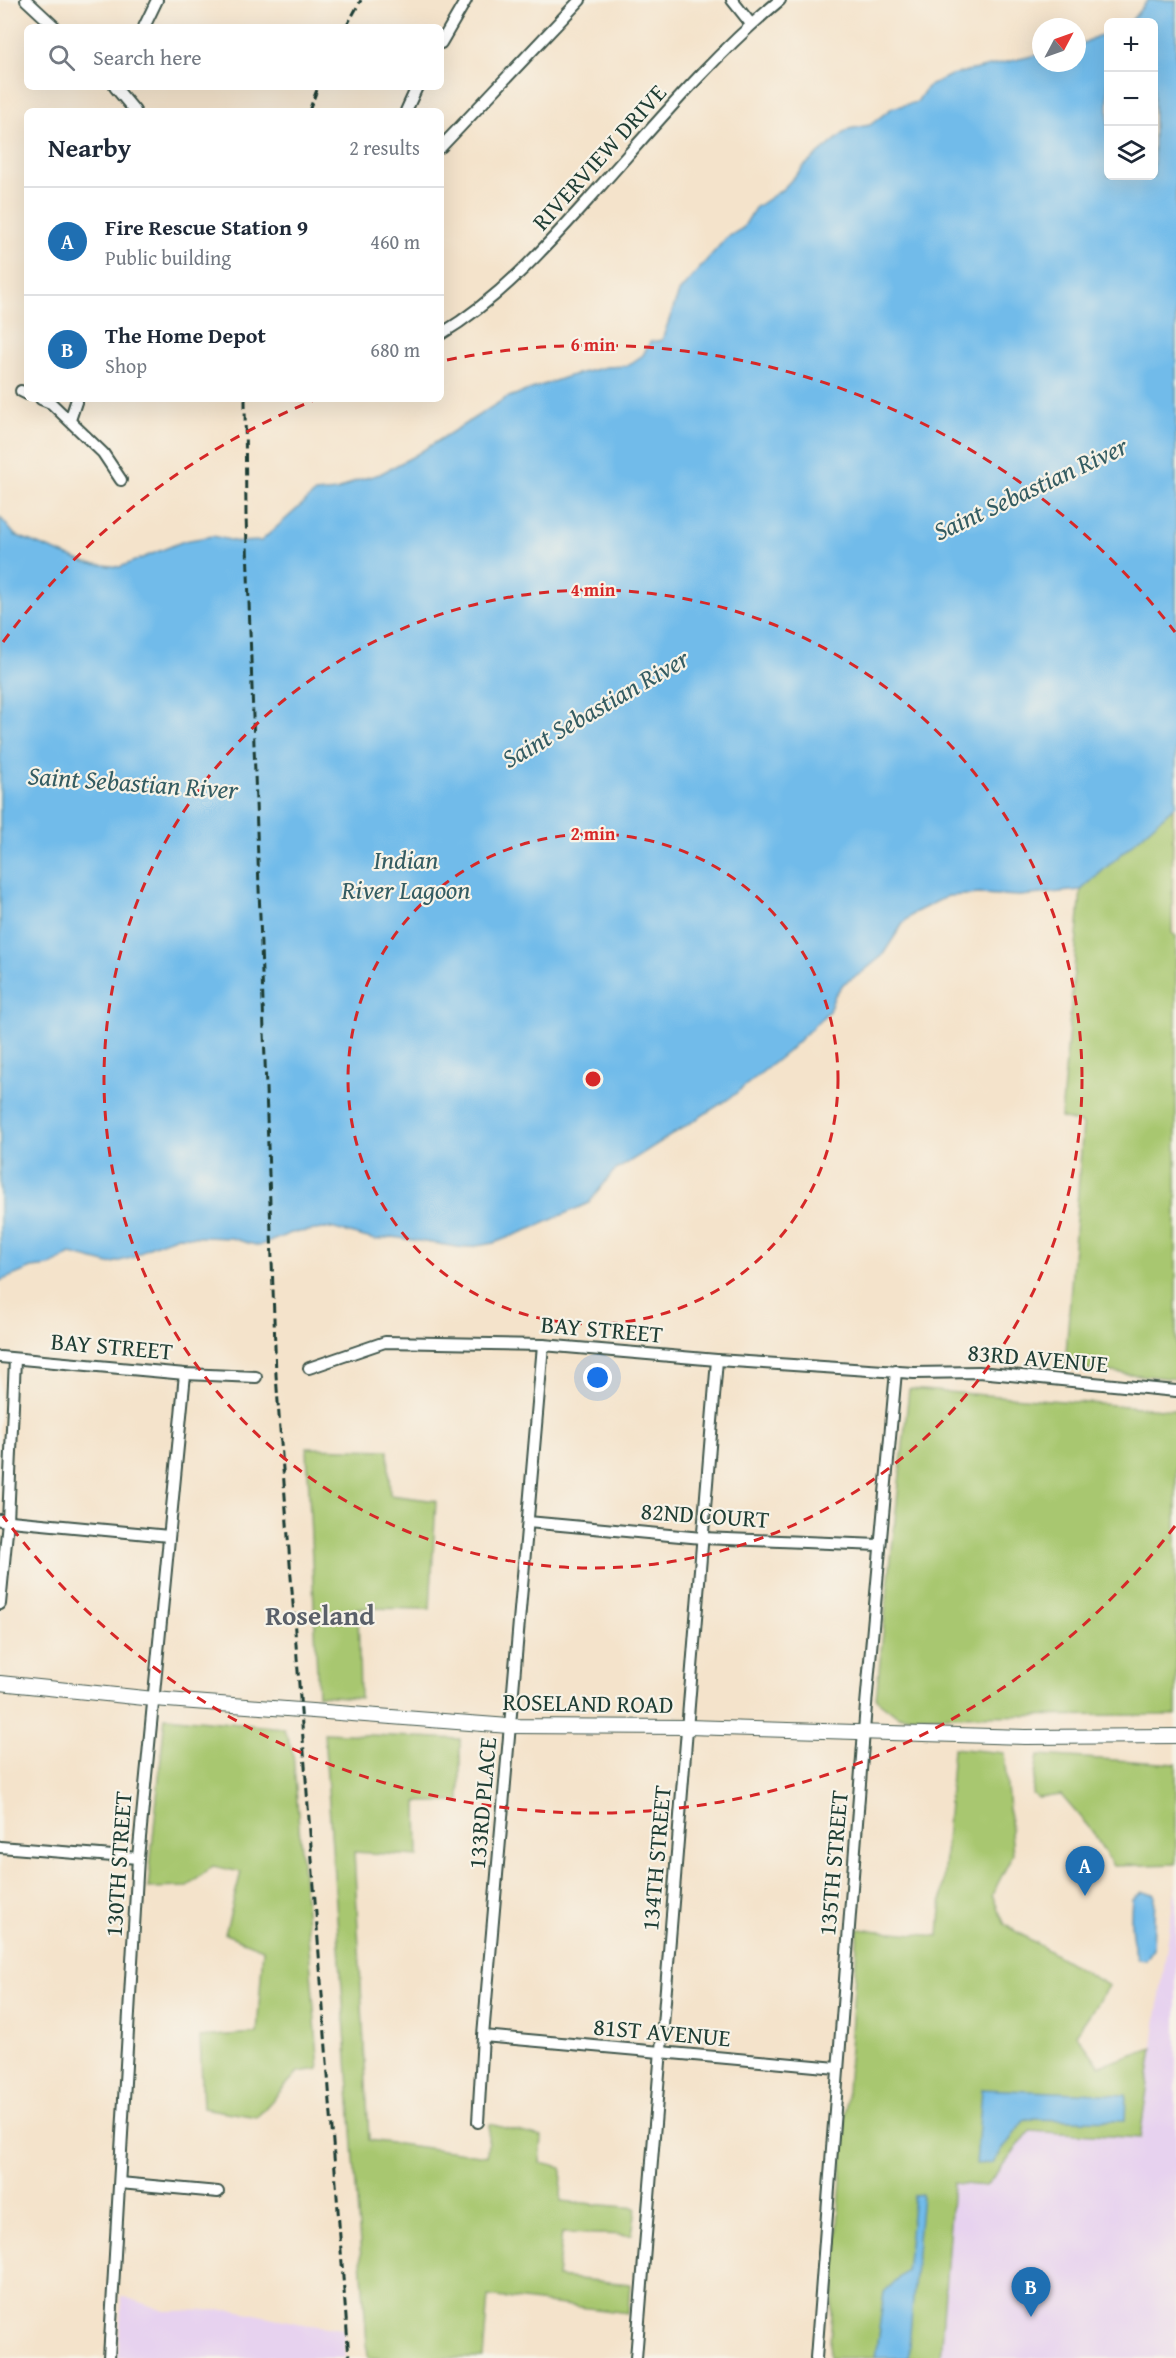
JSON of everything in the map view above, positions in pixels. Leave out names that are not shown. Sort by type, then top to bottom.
[{"type":"main road","name":"ROSELAND ROAD","points":[[0,1683],[154,1699],[509,1726],[688,1727],[1025,1737],[1176,1736]]},
{"type":"street","points":[[27,0],[52,24]]},
{"type":"street","points":[[145,24],[157,0]]},
{"type":"street","points":[[444,38],[466,0]]},
{"type":"street","points":[[444,144],[579,0]]},
{"type":"street","points":[[732,0],[751,24]]},
{"type":"street","name":"RIVERVIEW DRIVE","points":[[444,332],[468,316],[536,259],[695,81],[751,24],[780,0]]},
{"type":"street","points":[[118,90],[132,108]]},
{"type":"street","points":[[407,108],[416,90]]},
{"type":"street","points":[[48,402],[104,453],[121,480]]},
{"type":"street","points":[[70,420],[76,402]]},
{"type":"street","name":"BAY STREET","points":[[309,1368],[385,1342],[543,1345],[717,1360],[896,1371]]},
{"type":"street","name":"133RD PLACE","points":[[478,2122],[483,2036],[543,1345]]},
{"type":"street","name":"BAY STREET","points":[[0,1357],[185,1374],[256,1377]]},
{"type":"street","points":[[0,1604],[15,1359]]},
{"type":"street","name":"134TH STREET","points":[[636,2358],[717,1360]]},
{"type":"street","name":"83RD AVENUE","points":[[896,1371],[979,1372],[1176,1391]]},
{"type":"street","name":"135TH STREET","points":[[816,2358],[879,1545],[896,1371]]},
{"type":"street","name":"130TH STREET","points":[[109,2358],[138,1858],[185,1374]]},
{"type":"street","points":[[4,1521],[169,1536]]},
{"type":"street","name":"82ND COURT","points":[[528,1522],[702,1538],[879,1545]]},
{"type":"street","points":[[0,1848],[138,1858]]},
{"type":"street","name":"81ST AVENUE","points":[[483,2036],[837,2068]]},
{"type":"street","points":[[120,2183],[218,2192]]},
{"type":"shaded area","points":[[1176,1882],[1176,2358],[940,2358],[953,2183],[986,2186],[1030,2131],[1140,2138]]},
{"type":"shaded area","points":[[122,2296],[165,2311],[235,2310],[303,2324],[343,2329],[345,2358],[118,2358]]},
{"type":"green space","points":[[1173,807],[1172,933],[1176,936],[1176,1379],[1065,1367],[1083,1124],[1061,1118],[1081,890]]},
{"type":"green space","points":[[909,1389],[1176,1410],[1176,1715],[898,1716],[876,1699]]},
{"type":"green space","points":[[307,1448],[388,1450],[390,1495],[436,1501],[430,1609],[358,1608],[360,1698],[318,1695]]},
{"type":"green space","points":[[165,1717],[283,1728],[293,1753],[319,2069],[298,2072],[257,2117],[203,2108],[200,2037],[257,2033],[263,1949],[225,1934],[241,1872],[213,1866],[187,1887],[148,1888]]},
{"type":"green space","points":[[324,1733],[460,1739],[460,1802],[417,1802],[418,1856],[354,1852],[369,2140],[487,2156],[489,2124],[542,2137],[540,2163],[562,2168],[561,2201],[636,2208],[632,2235],[562,2233],[557,2277],[630,2284],[628,2313],[488,2296],[483,2358],[368,2358]]},
{"type":"green space","points":[[953,1748],[1004,1753],[1013,1854],[992,1895],[1005,1925],[1109,1986],[1076,2034],[1100,2066],[1153,2048],[1140,2138],[1030,2131],[986,2186],[953,2183],[940,2358],[829,2358],[858,1929],[939,1936]]},
{"type":"green space","points":[[1038,1755],[1176,1764],[1176,1864],[1113,1866],[1092,1831],[1061,1795],[1038,1798],[1032,1794]]},
{"type":"water","name":"Indian River Lagoon","points":[[1148,0],[1176,0],[1176,805],[1081,890],[1020,896],[980,894],[948,896],[914,913],[904,922],[882,956],[860,974],[844,983],[835,995],[829,1011],[787,1052],[730,1098],[613,1172],[589,1203],[533,1228],[494,1243],[464,1248],[393,1237],[375,1240],[331,1228],[291,1233],[259,1246],[231,1238],[178,1236],[151,1246],[134,1257],[109,1264],[71,1254],[49,1266],[32,1268],[0,1281],[0,517],[15,535],[86,563],[120,567],[184,541],[213,536],[238,542],[261,541],[315,493],[337,491],[355,481],[380,474],[414,456],[506,398],[569,376],[606,367],[627,366],[643,355],[650,342],[662,340],[679,292],[726,238],[743,228],[755,208],[783,189],[804,166],[849,129],[870,125],[892,108],[917,102],[927,87],[951,75],[1032,56],[1032,72],[1086,72],[1086,42],[1104,35],[1104,180],[1158,180],[1158,18],[1133,18]]},
{"type":"water","points":[[1142,1892],[1155,1894],[1153,1949],[1146,1960],[1138,1959],[1131,1930],[1132,1899]]},
{"type":"water","points":[[982,2089],[1126,2095],[1125,2121],[1025,2119],[993,2163],[976,2164]]},
{"type":"water","points":[[922,2194],[908,2358],[875,2358],[884,2292],[906,2271],[914,2195]]},
{"type":"railway","points":[[348,24],[361,0]]},
{"type":"railway","points":[[310,108],[317,90]]},
{"type":"railway","points":[[245,402],[246,516],[276,1375],[349,2358]]},
{"type":"place","name":"Fire Rescue Station 9","points":[[1085,1896]]},
{"type":"place","name":"The Home Depot","points":[[1031,2317]]},
{"type":"district","name":"Roseland","points":[[320,1615]]},
{"type":"water label","name":"Saint Sebastian River","points":[[1030,488]]},
{"type":"water label","name":"Saint Sebastian River","points":[[595,708]]},
{"type":"water label","name":"Saint Sebastian River","points":[[133,782]]}]
